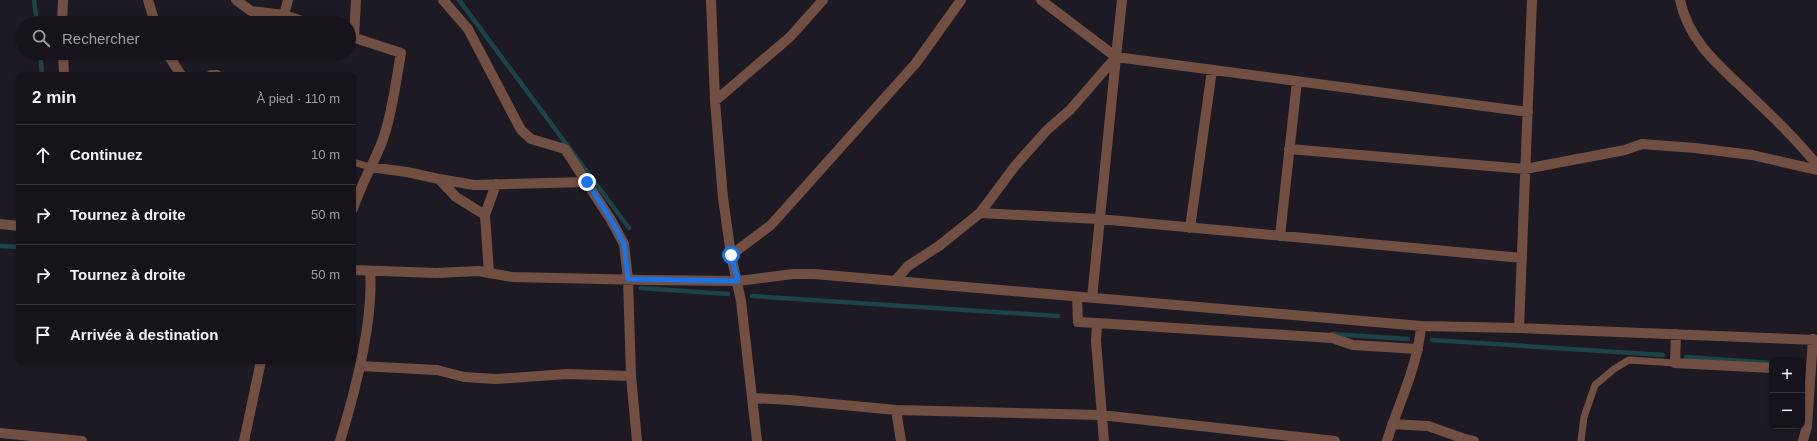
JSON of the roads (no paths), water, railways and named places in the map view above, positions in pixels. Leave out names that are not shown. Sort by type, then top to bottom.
[{"type":"street","points":[[62,16],[63,0]]},
{"type":"street","points":[[148,0],[154,16]]},
{"type":"street","points":[[236,0],[251,11],[287,16]]},
{"type":"street","points":[[284,15],[288,0]]},
{"type":"street","points":[[354,16],[356,0]]},
{"type":"street","points":[[443,0],[468,29],[521,130],[531,139],[565,149],[611,220],[624,244],[628,279],[631,376],[637,441]]},
{"type":"street","points":[[711,0],[715,101],[723,198],[731,255],[738,281],[757,441]]},
{"type":"street","points":[[715,101],[790,37],[823,0]]},
{"type":"street","points":[[731,255],[771,225],[916,63],[961,0]]},
{"type":"street","points":[[1041,0],[1116,57],[1528,112]]},
{"type":"street","points":[[1092,298],[1122,0]]},
{"type":"street","points":[[1519,328],[1532,0]]},
{"type":"street","points":[[1680,0],[1685,20],[1702,48],[1792,136],[1817,164]]},
{"type":"street","points":[[356,39],[401,53],[392,101],[381,145],[356,198]]},
{"type":"street","points":[[895,281],[908,266],[939,246],[980,213],[1015,166],[1047,130],[1070,110],[1116,57]]},
{"type":"street","points":[[63,60],[64,72]]},
{"type":"street","points":[[171,60],[179,72]]},
{"type":"street","points":[[1190,228],[1212,70]]},
{"type":"street","points":[[1280,236],[1297,81]]},
{"type":"street","points":[[1289,149],[1525,169],[1625,150],[1642,144],[1695,148],[1752,155],[1817,170]]},
{"type":"street","points":[[370,168],[407,172],[474,185],[587,182]]},
{"type":"street","points":[[439,179],[456,197],[485,215]]},
{"type":"street","points":[[489,273],[485,215],[496,184]]},
{"type":"street","points":[[980,213],[1099,219],[1522,258]]},
{"type":"street","points":[[0,224],[16,226]]},
{"type":"street","points":[[356,270],[437,273],[478,271],[512,278],[738,281],[793,274],[895,281],[1421,326],[1519,328],[1815,340],[1806,371],[1807,426],[1803,441]]},
{"type":"street","points":[[340,441],[360,366],[370,301],[370,271]]},
{"type":"street","points":[[1078,297],[1078,322],[1332,338],[1353,345],[1418,349]]},
{"type":"street","points":[[1097,323],[1096,341],[1104,441]]},
{"type":"street","points":[[1387,441],[1392,424],[1407,388],[1418,349],[1421,326]]},
{"type":"street","points":[[1676,334],[1675,363],[1769,368]]},
{"type":"street","points":[[244,441],[259,364]]},
{"type":"street","points":[[360,366],[437,370],[464,378],[496,379],[567,374],[631,376]]},
{"type":"street","points":[[752,398],[896,410],[1101,416],[1335,441]]},
{"type":"street","points":[[896,410],[901,441]]},
{"type":"street","points":[[1392,424],[1428,426],[1474,441]]},
{"type":"street","points":[[0,433],[82,441]]},
{"type":"lane","points":[[356,163],[370,168]]},
{"type":"lane","points":[[1582,441],[1584,417],[1595,385],[1609,373],[1629,360],[1675,363]]},
{"type":"waterway","points":[[34,0],[36,16]]},
{"type":"waterway","points":[[459,0],[629,228]]},
{"type":"waterway","points":[[41,60],[42,72]]},
{"type":"waterway","points":[[0,246],[16,247]]},
{"type":"waterway","points":[[641,288],[728,294]]},
{"type":"waterway","points":[[752,296],[1058,316]]},
{"type":"waterway","points":[[1332,334],[1408,339]]},
{"type":"waterway","points":[[1432,340],[1663,355]]},
{"type":"waterway","points":[[1686,357],[1769,363]]}]
